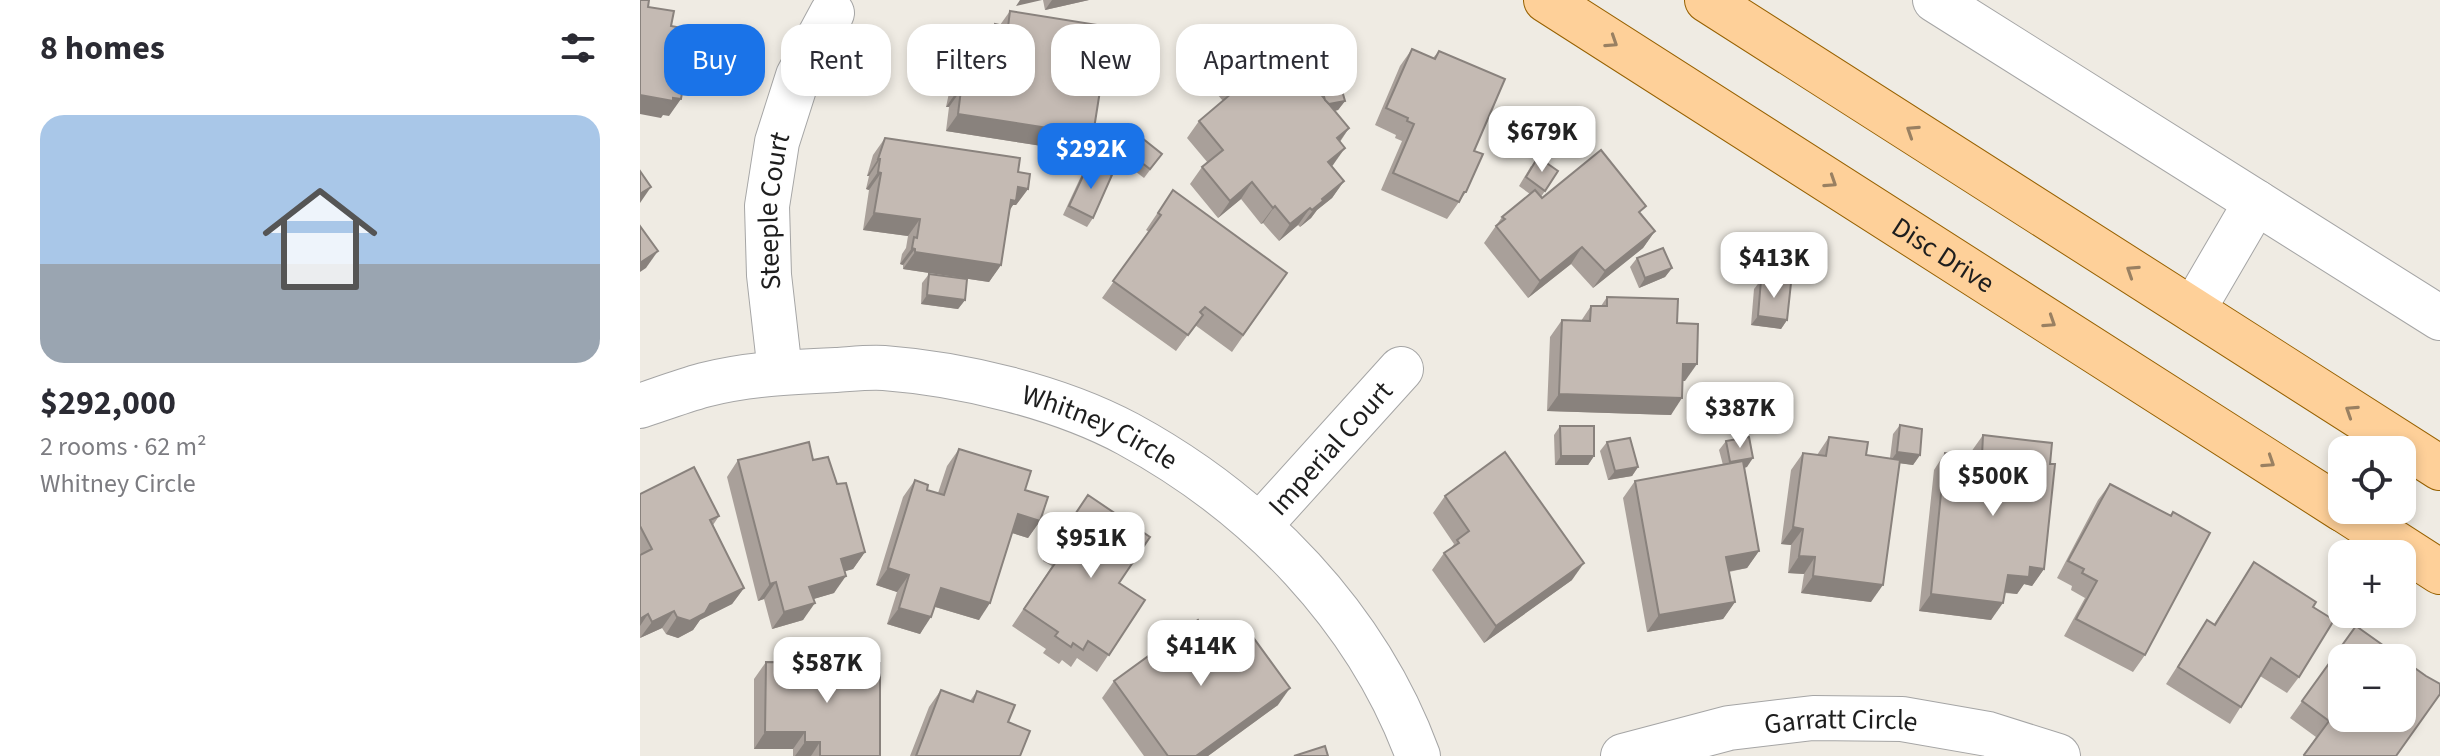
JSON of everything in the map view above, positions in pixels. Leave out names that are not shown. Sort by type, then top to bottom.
[{"type":"main road","name":"Disc Drive","points":[[1546,0],[2328,499]]},
{"type":"main road","points":[[1720,3],[2440,468]]},
{"type":"main road","name":"Disc Drive","points":[[2366,524],[2440,572]]},
{"type":"street","points":[[1935,0],[2440,318]]},
{"type":"street","name":"Steeple Court","points":[[780,372],[769,275],[767,206],[777,142],[798,76],[832,13]]},
{"type":"street","points":[[2193,310],[2256,202]]},
{"type":"street","name":"Whitney Circle","points":[[640,406],[705,385],[780,372],[882,368],[966,379],[1048,400],[1126,433],[1193,473],[1260,525],[1325,593],[1372,662],[1408,729],[1418,756]]},
{"type":"street","name":"Imperial Court","points":[[1260,525],[1401,369]]},
{"type":"street","name":"Garratt Circle","points":[[1623,756],[1729,728],[1813,718],[1902,719],[1988,734],[2058,756]]},
{"type":"building","points":[[640,0],[649,0],[648,7],[674,11],[671,24],[664,24],[664,96],[682,96],[681,99],[673,98],[673,101],[640,95]]},
{"type":"building","points":[[1010,11],[1091,24],[1051,24],[1051,96],[1099,96],[1093,135],[958,114],[960,96],[1035,96],[1035,24],[1008,24]]},
{"type":"building","points":[[1412,49],[1435,59],[1439,51],[1505,79],[1474,151],[1483,154],[1459,202],[1393,173],[1414,124],[1386,108]]},
{"type":"building","points":[[1229,96],[1322,96],[1349,128],[1337,138],[1345,148],[1328,162],[1344,181],[1312,210],[1310,208],[1290,224],[1252,182],[1230,201],[1202,167],[1223,150],[1199,121]]},
{"type":"building","points":[[1324,96],[1344,96],[1345,101],[1329,104]]},
{"type":"building","points":[[885,138],[1020,158],[1018,172],[1030,174],[1028,189],[1018,187],[1016,201],[1011,200],[1001,265],[915,252],[912,248],[920,219],[874,213],[881,173],[878,172],[878,159]]},
{"type":"building","points":[[1142,138],[1162,154],[1150,169],[1129,153]]},
{"type":"building","points":[[1601,150],[1646,206],[1639,212],[1655,231],[1605,271],[1582,247],[1540,281],[1496,226],[1505,219],[1502,217],[1535,190],[1542,198]]},
{"type":"building","points":[[1538,157],[1558,171],[1545,191],[1526,177]]},
{"type":"building","points":[[1089,163],[1112,175],[1093,218],[1069,206]]},
{"type":"building","points":[[640,171],[651,187],[640,194]]},
{"type":"building","points":[[1173,190],[1287,273],[1243,335],[1205,307],[1200,312],[1203,315],[1188,335],[1113,281],[1161,215],[1158,213]]},
{"type":"building","points":[[640,226],[658,251],[640,263]]},
{"type":"building","points":[[1663,248],[1672,268],[1645,278],[1637,258]]},
{"type":"building","points":[[929,274],[967,279],[965,300],[927,295]]},
{"type":"building","points":[[1761,280],[1791,283],[1787,320],[1758,316]]},
{"type":"building","points":[[1607,297],[1678,299],[1677,323],[1698,324],[1697,364],[1683,364],[1682,398],[1559,394],[1562,320],[1590,321],[1591,306],[1607,306]]},
{"type":"building","points":[[1900,425],[1922,429],[1920,455],[1897,452]]},
{"type":"building","points":[[1560,426],[1594,426],[1594,456],[1561,456]]},
{"type":"building","points":[[1983,435],[2052,443],[2050,464],[2055,464],[2044,569],[2030,567],[2029,577],[2008,575],[2003,603],[1931,594],[1945,453],[1982,456]]},
{"type":"building","points":[[1749,437],[1753,458],[1730,462],[1726,441]]},
{"type":"building","points":[[1829,437],[1868,442],[1866,455],[1900,460],[1883,585],[1813,576],[1815,557],[1799,556],[1803,529],[1793,527],[1803,453],[1826,456]]},
{"type":"building","points":[[1630,438],[1638,467],[1615,471],[1607,442]]},
{"type":"building","points":[[809,442],[813,460],[828,457],[837,484],[846,483],[865,552],[841,559],[846,576],[809,587],[815,603],[784,612],[776,582],[770,584],[738,460]]},
{"type":"building","points":[[959,449],[1031,471],[1025,490],[1048,497],[1040,521],[1018,514],[990,603],[941,588],[931,617],[899,608],[909,575],[888,568],[915,480],[928,485],[927,490],[944,495]]},
{"type":"building","points":[[1505,452],[1584,563],[1496,626],[1444,553],[1459,543],[1457,540],[1469,531],[1445,496]]},
{"type":"building","points":[[1743,461],[1759,551],[1726,557],[1735,602],[1659,615],[1635,481]]},
{"type":"building","points":[[694,467],[719,516],[710,520],[744,588],[710,604],[705,613],[690,621],[677,617],[674,611],[652,622],[648,614],[640,619],[640,555],[652,549],[640,526],[640,494]]},
{"type":"building","points":[[2110,484],[2171,516],[2173,512],[2210,533],[2145,655],[2076,619],[2097,581],[2082,573],[2084,569],[2068,561]]},
{"type":"building","points":[[1088,495],[1150,537],[1119,583],[1145,600],[1109,655],[1088,641],[1083,650],[1073,643],[1071,647],[1055,636],[1058,632],[1024,609],[1064,550],[1055,544]]},
{"type":"building","points":[[2254,562],[2316,602],[2313,607],[2328,616],[2329,628],[2299,677],[2271,658],[2241,707],[2178,667],[2207,620],[2215,625]]},
{"type":"building","points":[[1198,620],[1207,634],[1215,628],[1227,644],[1247,629],[1290,688],[1196,756],[1168,756],[1114,681]]},
{"type":"building","points":[[2355,628],[2359,628],[2381,644],[2343,644]]},
{"type":"building","points":[[766,662],[880,663],[880,756],[820,756],[820,742],[805,742],[805,732],[765,732]]},
{"type":"building","points":[[2328,665],[2328,720],[2302,701]]},
{"type":"building","points":[[2416,669],[2440,684],[2440,694],[2416,728]]},
{"type":"building","points":[[941,690],[973,702],[977,691],[1015,705],[1008,722],[1030,731],[1020,756],[916,756]]},
{"type":"building","points":[[2328,722],[2328,732],[2413,732],[2396,756],[2304,755]]},
{"type":"building","points":[[1325,746],[1328,756],[1294,756]]}]
